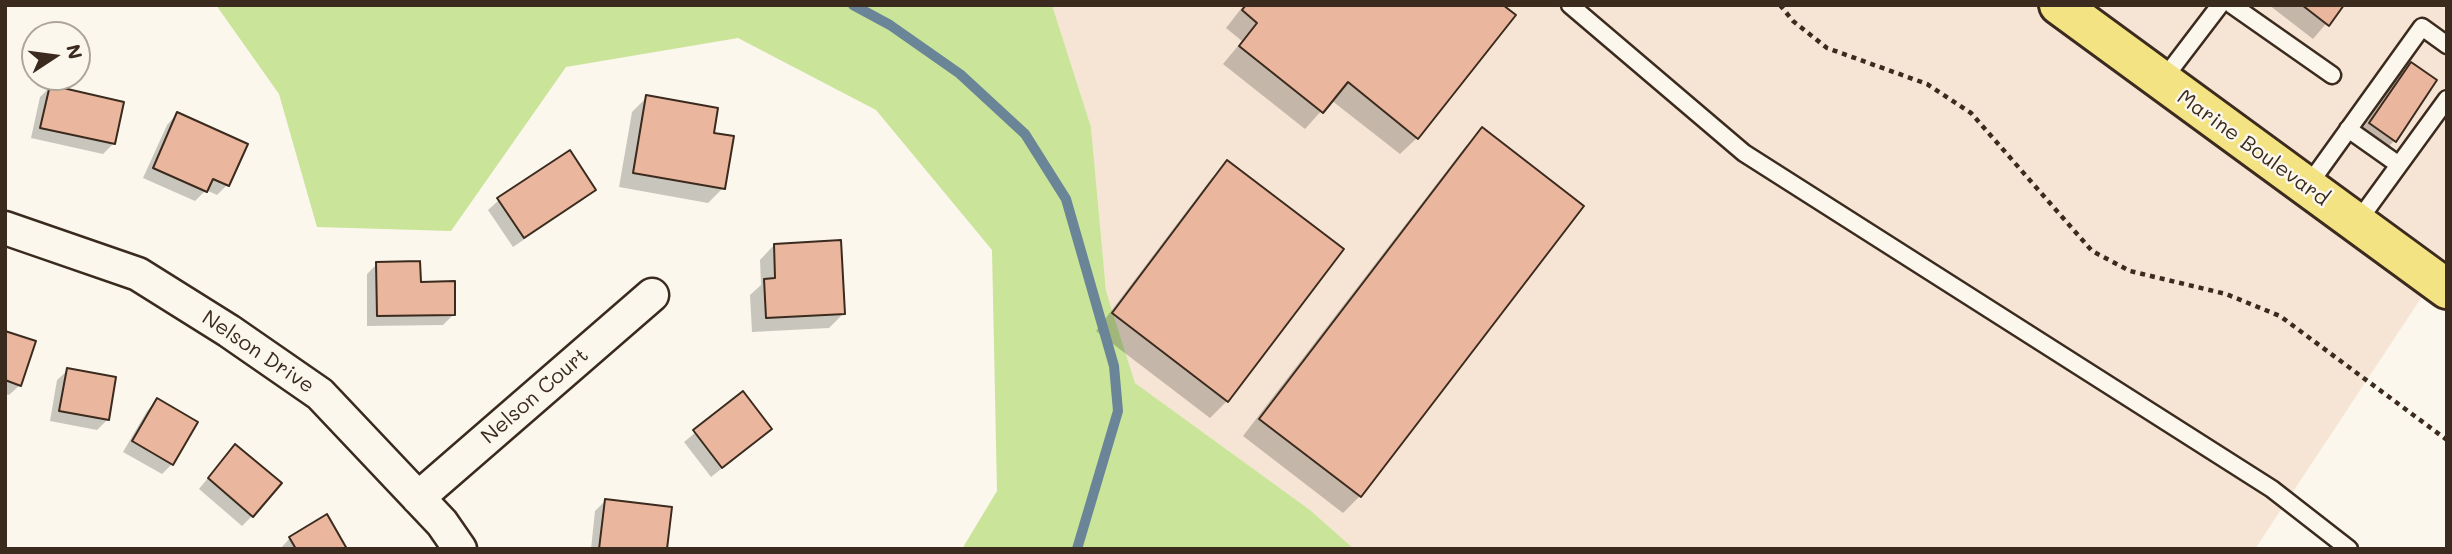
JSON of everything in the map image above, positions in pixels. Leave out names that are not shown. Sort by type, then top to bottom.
[{"type":"main road","name":"Marine Boulevard","points":[[2059,5],[2357,224],[2442,276]]},
{"type":"street","name":"Nelson Drive","points":[[5,228],[138,274],[229,331],[320,394],[442,523],[460,549]]},
{"type":"street","name":"Nelson Court","points":[[418,498],[652,295]]},
{"type":"lane","points":[[1570,5],[1744,153],[2272,489],[2350,549]]},
{"type":"lane","points":[[2162,81],[2220,5]]},
{"type":"lane","points":[[2231,5],[2332,75]]},
{"type":"lane","points":[[2307,187],[2422,27],[2447,45]]},
{"type":"lane","points":[[2357,224],[2447,99]]},
{"type":"lane","points":[[2348,129],[2399,165]]},
{"type":"path","points":[[1780,5],[1793,21],[1827,48],[1927,83],[1971,113],[2092,251],[2130,271],[2226,294],[2280,316],[2447,440]]},
{"type":"shaded area","points":[[1052,5],[2447,5],[2447,289],[2433,280],[2255,549],[1354,549],[1310,510],[1135,383],[1106,291],[1091,127]]},
{"type":"green space","points":[[216,5],[1052,5],[1091,127],[1106,291],[1135,383],[1310,510],[1354,549],[962,549],[997,491],[992,250],[876,110],[738,38],[566,67],[451,231],[317,227],[279,94]]},
{"type":"building","points":[[1246,5],[1503,5],[1516,15],[1418,139],[1348,82],[1323,113],[1239,46],[1257,23],[1242,10]]},
{"type":"building","points":[[2302,5],[2344,5],[2329,26]]},
{"type":"building","points":[[2411,62],[2437,80],[2396,142],[2369,123]]},
{"type":"building","points":[[49,91],[76,91],[124,102],[115,144],[40,128]]},
{"type":"building","points":[[646,95],[718,108],[714,133],[734,136],[725,189],[633,173]]},
{"type":"building","points":[[177,112],[248,144],[229,186],[213,179],[207,192],[153,168]]},
{"type":"building","points":[[1482,127],[1584,206],[1361,497],[1259,419]]},
{"type":"building","points":[[570,150],[596,190],[524,238],[497,198]]},
{"type":"building","points":[[1227,160],[1344,249],[1228,402],[1112,313]]},
{"type":"building","points":[[841,240],[845,314],[766,318],[764,279],[775,278],[774,244]]},
{"type":"building","points":[[420,261],[421,282],[455,281],[455,315],[377,316],[376,262]]},
{"type":"building","points":[[5,331],[36,341],[21,386],[5,380]]},
{"type":"building","points":[[67,368],[116,377],[109,420],[59,411]]},
{"type":"building","points":[[743,391],[772,429],[722,468],[693,430]]},
{"type":"building","points":[[157,398],[198,422],[173,465],[132,441]]},
{"type":"building","points":[[235,444],[282,483],[253,517],[208,478]]},
{"type":"building","points":[[605,499],[672,507],[667,549],[599,549]]},
{"type":"building","points":[[327,514],[347,549],[296,549],[289,537]]},
{"type":"waterway","points":[[853,5],[890,25],[960,74],[1025,134],[1066,199],[1114,366],[1118,411],[1077,549]]}]
